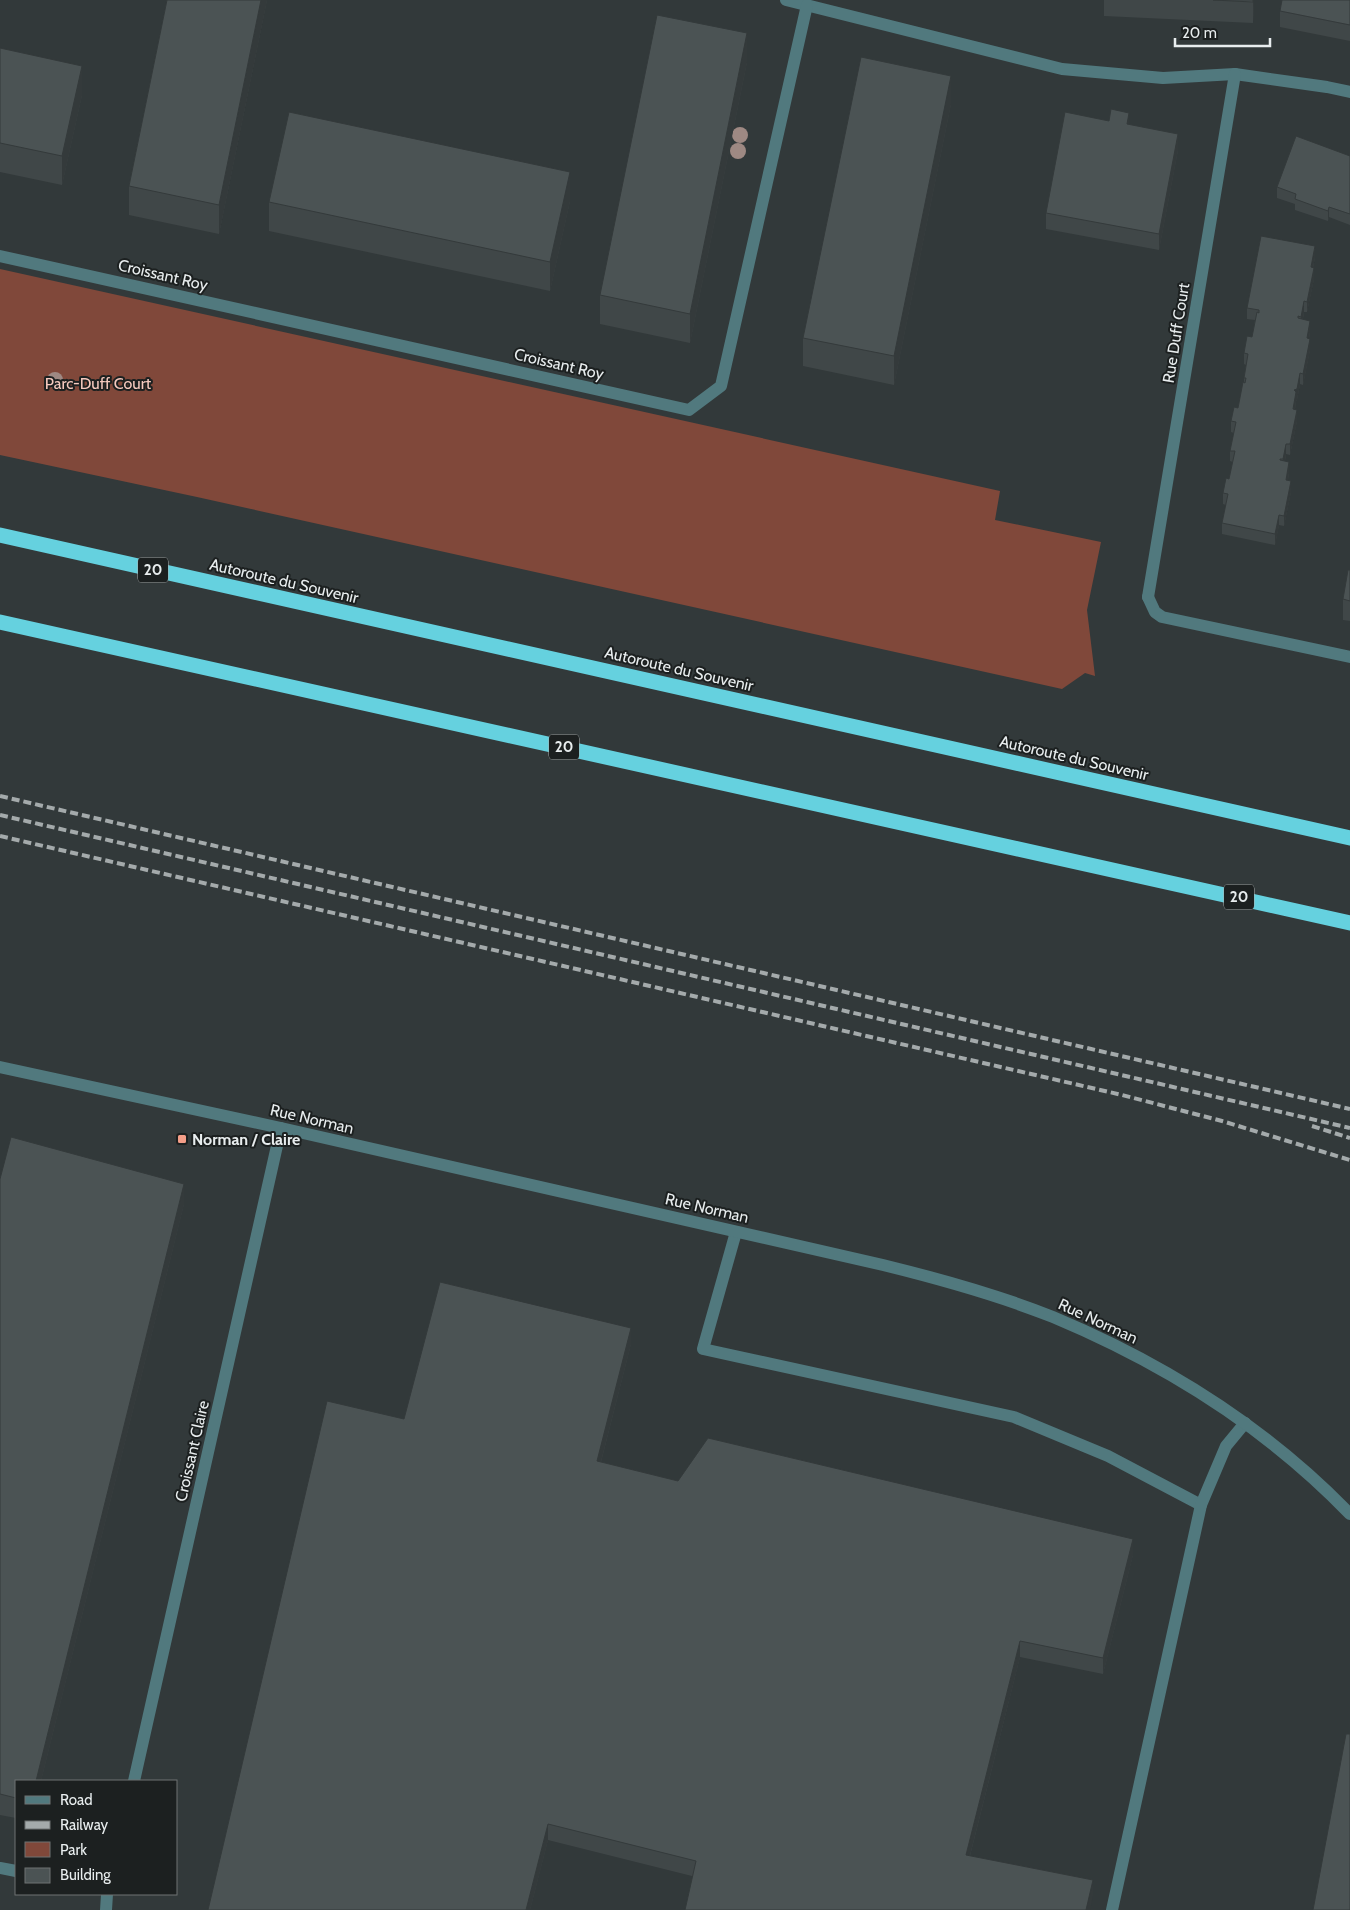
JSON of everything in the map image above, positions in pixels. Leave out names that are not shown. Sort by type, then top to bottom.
[{"type":"highway","name":"Autoroute du Souvenir","points":[[0,535],[1350,838]]},
{"type":"highway","name":"20","points":[[0,622],[1350,923]]},
{"type":"street","points":[[786,0],[1062,69],[1163,78],[1235,74],[1350,92]]},
{"type":"street","name":"Croissant Roy","points":[[0,256],[689,410],[721,386],[807,4]]},
{"type":"street","name":"Rue Duff Court","points":[[1235,74],[1148,597],[1155,612],[1162,617],[1350,657]]},
{"type":"street","name":"Rue Norman","points":[[0,1066],[281,1128],[924,1275],[964,1287],[1051,1317],[1087,1332],[1154,1366],[1245,1423],[1295,1461],[1350,1514]]},
{"type":"street","name":"Croissant Claire","points":[[134,1780],[281,1128]]},
{"type":"street","points":[[736,1232],[704,1348],[1014,1417],[1108,1456],[1201,1505]]},
{"type":"street","points":[[1112,1910],[1201,1505],[1226,1446],[1245,1423]]},
{"type":"street","points":[[0,1868],[15,1872]]},
{"type":"street","points":[[106,1910],[107,1895]]},
{"type":"green space","name":"Parc-Duff Court","points":[[0,269],[1000,491],[995,520],[1101,542],[1087,610],[1095,676],[1085,673],[1062,689],[0,455]]},
{"type":"building","points":[[167,0],[261,0],[219,205],[129,186]]},
{"type":"building","points":[[1213,0],[1253,0],[1253,2]]},
{"type":"building","points":[[1282,0],[1350,0],[1350,25],[1280,11]]},
{"type":"building","points":[[657,15],[747,33],[690,314],[600,295]]},
{"type":"building","points":[[0,48],[82,66],[62,156],[0,143]]},
{"type":"building","points":[[861,57],[951,76],[894,356],[803,338]]},
{"type":"building","points":[[1111,109],[1129,113],[1127,124],[1178,134],[1159,234],[1046,213],[1065,112],[1109,121]]},
{"type":"building","points":[[289,112],[570,172],[550,262],[269,202]]},
{"type":"building","points":[[1296,136],[1350,156],[1350,214],[1329,207],[1328,211],[1295,199],[1296,194],[1277,187]]},
{"type":"building","points":[[1261,236],[1315,246],[1311,267],[1314,268],[1307,302],[1304,301],[1301,317],[1298,316],[1298,318],[1310,321],[1307,338],[1310,339],[1303,374],[1300,373],[1297,389],[1294,390],[1296,392],[1293,409],[1297,410],[1290,444],[1286,444],[1283,459],[1280,459],[1289,462],[1286,480],[1291,481],[1284,516],[1279,515],[1275,534],[1222,523],[1228,494],[1223,493],[1226,478],[1229,479],[1235,451],[1230,451],[1236,422],[1231,421],[1234,407],[1238,408],[1243,382],[1245,383],[1246,378],[1244,378],[1248,354],[1244,353],[1247,336],[1252,337],[1257,312],[1259,313],[1259,310],[1247,308]]},
{"type":"building","points":[[1348,570],[1350,570],[1350,601],[1343,599]]},
{"type":"building","points":[[11,1137],[184,1184],[36,1780],[15,1780],[15,1798],[0,1794],[0,1179]]},
{"type":"building","points":[[440,1282],[631,1328],[597,1461],[678,1481],[708,1438],[1133,1539],[1103,1658],[1020,1641],[966,1855],[1093,1880],[1086,1910],[685,1910],[696,1861],[548,1824],[526,1910],[208,1910],[327,1401],[404,1419]]},
{"type":"building","points":[[1346,1734],[1350,1734],[1350,1910],[1313,1910]]},
{"type":"railway","points":[[0,796],[1350,1109]]},
{"type":"railway","points":[[0,815],[1350,1128]]},
{"type":"railway","points":[[0,836],[1122,1095],[1222,1121],[1350,1160]]},
{"type":"railway","points":[[1312,1126],[1350,1138]]},
{"type":"place","name":"Norman / Claire","points":[[182,1139]]}]
